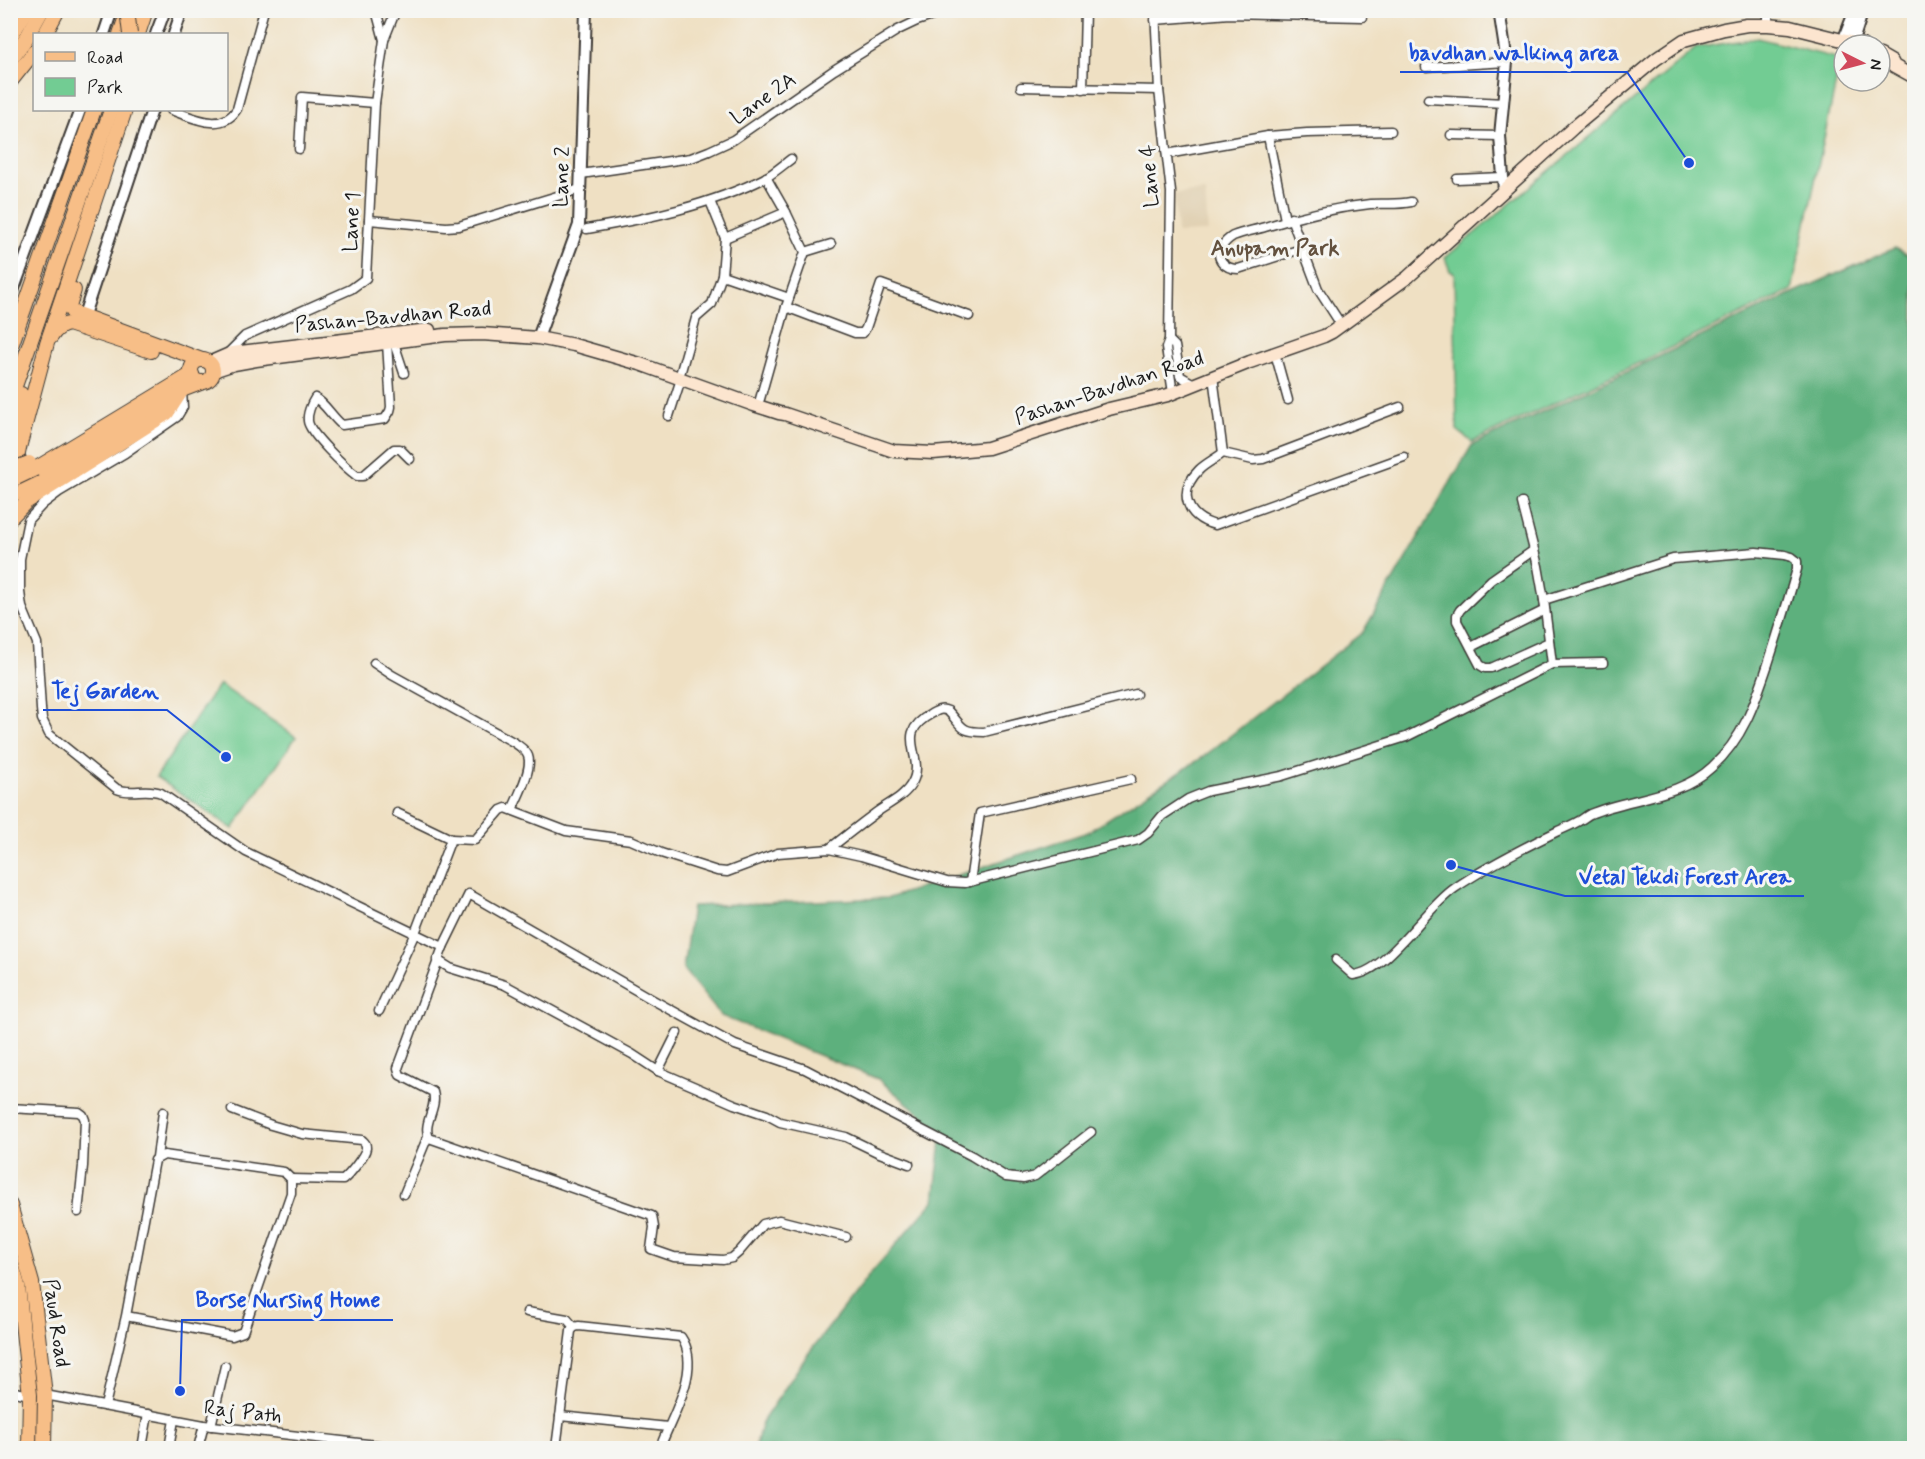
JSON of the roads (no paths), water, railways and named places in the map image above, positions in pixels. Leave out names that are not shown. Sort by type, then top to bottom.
[{"type":"main road","points":[[10,37],[27,10]]},
{"type":"main road","points":[[10,60],[42,10]]},
{"type":"main road","points":[[46,33],[58,10]]},
{"type":"main road","points":[[120,33],[128,10]]},
{"type":"main road","points":[[128,10],[130,33]]},
{"type":"main road","points":[[138,33],[146,10]]},
{"type":"main road","name":"Pashan-Bavdhan Road","points":[[39,474],[60,454],[227,354],[449,327],[482,326],[611,348],[779,413],[894,452],[933,453],[988,448],[1109,409],[1173,393],[1324,336],[1342,326],[1408,277],[1504,191],[1523,171],[1595,109],[1656,59],[1684,40],[1747,25],[1790,27],[1832,38]]},
{"type":"main road","points":[[10,82],[33,53]]},
{"type":"main road","points":[[1892,62],[1894,66],[1914,77]]},
{"type":"main road","points":[[10,350],[94,111]]},
{"type":"main road","points":[[10,403],[111,111]]},
{"type":"main road","points":[[10,430],[25,379],[118,111]]},
{"type":"main road","points":[[10,491],[47,343],[125,111]]},
{"type":"main road","points":[[133,111],[71,299],[70,310],[82,322],[202,369]]},
{"type":"main road","points":[[10,325],[25,309]]},
{"type":"main road","points":[[47,343],[64,325],[82,322]]},
{"type":"main road","name":"Pashan-Bavdhan Road","points":[[182,390],[202,369],[256,360],[446,335],[540,335]]},
{"type":"main road","name":"Pashan-Bavdhan Road","points":[[681,375],[760,399],[778,406],[785,414]]},
{"type":"main road","points":[[10,482],[39,474],[167,413],[182,390]]},
{"type":"main road","points":[[10,470],[39,474]]},
{"type":"main road","points":[[10,496],[39,474]]},
{"type":"main road","points":[[10,518],[26,502],[39,474]]},
{"type":"main road","name":"Paud Road","points":[[10,1205],[32,1283],[45,1395],[44,1449]]},
{"type":"main road","name":"Paud Road","points":[[10,1258],[18,1286],[16,1310],[30,1395],[29,1449]]},
{"type":"main road","points":[[30,1395],[45,1395]]},
{"type":"street","points":[[104,33],[112,10]]},
{"type":"street","points":[[156,33],[165,10]]},
{"type":"street","points":[[174,33],[182,10]]},
{"type":"street","points":[[174,111],[213,123],[229,119],[237,109],[264,10]]},
{"type":"street","points":[[376,10],[384,40]]},
{"type":"street","name":"Lane 1","points":[[227,354],[245,336],[351,289],[366,278],[375,103],[384,40],[396,10]]},
{"type":"street","name":"Lane 2","points":[[540,335],[579,225],[586,10]]},
{"type":"street","name":"Lane 2A","points":[[581,174],[691,158],[734,140],[834,70],[898,30],[916,21],[951,10]]},
{"type":"street","points":[[1083,89],[1084,10]]},
{"type":"street","points":[[1499,10],[1507,62],[1500,136],[1504,191]]},
{"type":"street","points":[[1768,10],[1768,25]]},
{"type":"street","points":[[1856,33],[1859,13]]},
{"type":"street","points":[[1155,15],[1362,17]]},
{"type":"street","name":"Lane 4","points":[[1155,15],[1159,90],[1171,192],[1169,340],[1166,348],[1173,393]]},
{"type":"street","points":[[1426,66],[1507,62]]},
{"type":"street","points":[[1021,87],[1159,90]]},
{"type":"street","points":[[299,149],[302,97],[375,103]]},
{"type":"street","points":[[1428,99],[1504,102]]},
{"type":"street","points":[[10,299],[80,111]]},
{"type":"street","points":[[82,322],[152,111]]},
{"type":"street","points":[[1167,154],[1268,136],[1391,131]]},
{"type":"street","points":[[1450,135],[1500,136]]},
{"type":"street","points":[[1268,136],[1288,219],[1318,289],[1342,326]]},
{"type":"street","points":[[587,229],[710,201],[766,177],[791,159]]},
{"type":"street","points":[[760,399],[787,302],[805,252],[766,177]]},
{"type":"street","points":[[1457,179],[1503,177]]},
{"type":"street","points":[[369,220],[459,225],[580,189]]},
{"type":"street","points":[[669,416],[696,318],[712,304],[722,275],[725,238],[710,201]]},
{"type":"street","points":[[1301,249],[1238,269],[1230,269],[1222,263],[1219,256],[1221,247],[1233,237],[1288,219],[1372,204],[1412,202]]},
{"type":"street","points":[[725,238],[786,212]]},
{"type":"street","points":[[805,252],[831,244]]},
{"type":"street","points":[[722,275],[855,333],[863,333],[866,328],[881,284],[969,316]]},
{"type":"street","name":"Lane 4","points":[[1169,340],[1175,346],[1180,376],[1194,384]]},
{"type":"street","points":[[390,343],[404,373]]},
{"type":"street","points":[[390,343],[391,407],[385,419],[342,425],[315,398],[308,415],[308,423],[328,449],[357,476],[363,476],[394,449],[400,449],[410,459]]},
{"type":"street","points":[[1275,353],[1288,400]]},
{"type":"street","points":[[1213,376],[1223,453]]},
{"type":"street","points":[[182,390],[183,407],[177,417],[125,453],[59,492],[43,504],[28,520],[20,560],[20,592],[22,607],[37,643],[42,719],[49,734],[117,789],[126,792],[150,790],[161,793],[246,852],[442,947]]},
{"type":"street","points":[[1400,407],[1263,459],[1253,460],[1223,453],[1199,470],[1191,482],[1187,496],[1189,507],[1197,517],[1215,525],[1404,457]]},
{"type":"street","points":[[1522,503],[1544,600],[1552,664]]},
{"type":"street","points":[[1534,550],[1491,580],[1458,612],[1456,621],[1480,665],[1485,668],[1491,668],[1549,642]]},
{"type":"street","points":[[1336,960],[1353,975],[1369,971],[1420,925],[1437,901],[1463,883],[1528,845],[1581,820],[1588,814],[1624,802],[1672,791],[1712,768],[1739,735],[1752,711],[1781,626],[1797,569],[1797,561],[1792,556],[1756,552],[1673,559],[1544,600]]},
{"type":"street","points":[[1471,647],[1545,610]]},
{"type":"street","points":[[374,663],[515,742],[525,750],[530,766],[512,810]]},
{"type":"street","points":[[397,813],[451,839],[475,840],[501,810],[506,808],[566,831],[631,840],[661,853],[727,872],[778,854],[829,849],[956,884],[1138,840],[1148,833],[1162,816],[1208,791],[1282,776],[1406,737],[1552,664],[1603,663]]},
{"type":"street","points":[[829,849],[904,793],[911,785],[916,765],[911,736],[914,727],[939,710],[948,711],[966,731],[984,732],[1136,694]]},
{"type":"street","points":[[970,882],[980,813],[1131,779]]},
{"type":"street","points":[[379,1011],[415,933],[451,839]]},
{"type":"street","points":[[404,1194],[428,1136],[427,1128],[434,1095],[433,1092],[402,1077],[398,1068],[442,947],[469,894],[625,985],[735,1045],[805,1069],[972,1156],[1006,1177],[1023,1179],[1035,1176],[1091,1132]]},
{"type":"street","points":[[437,960],[450,968],[505,985],[632,1054],[658,1071],[734,1104],[780,1122],[846,1137],[909,1164]]},
{"type":"street","points":[[658,1071],[677,1033]]},
{"type":"street","points":[[10,1108],[79,1112],[83,1115],[85,1120],[83,1166],[78,1212]]},
{"type":"street","points":[[157,1157],[164,1155],[284,1172],[291,1179],[343,1180],[366,1149],[366,1144],[362,1140],[302,1134],[232,1110]]},
{"type":"street","points":[[105,1406],[126,1316],[153,1163],[157,1157],[163,1112]]},
{"type":"street","points":[[428,1136],[652,1216],[654,1227],[651,1249],[674,1257],[723,1260],[732,1258],[763,1224],[779,1220],[846,1237]]},
{"type":"street","points":[[126,1316],[232,1336],[243,1332],[291,1193],[291,1179]]},
{"type":"street","points":[[527,1312],[567,1319],[574,1327]]},
{"type":"street","points":[[556,1449],[571,1331],[574,1327],[579,1326],[681,1337],[688,1350],[689,1372],[685,1388],[660,1449]]},
{"type":"street","points":[[198,1449],[225,1366]]},
{"type":"street","points":[[10,1391],[30,1395]]},
{"type":"street","name":"Raj Path","points":[[45,1395],[207,1426],[402,1449]]},
{"type":"street","points":[[142,1449],[148,1414]]},
{"type":"street","points":[[560,1416],[668,1427]]},
{"type":"street","points":[[169,1449],[174,1420]]},
{"type":"place","name":"bavdhan walking area","points":[[1689,163]]},
{"type":"place","name":"Tej Garden","points":[[226,757]]},
{"type":"place","name":"Vetal Tekdi Forest Area","points":[[1451,865]]},
{"type":"place","name":"Borse Nursing Home","points":[[180,1391]]},
{"type":"district","name":"Anupam Park","points":[[1275,247]]}]
